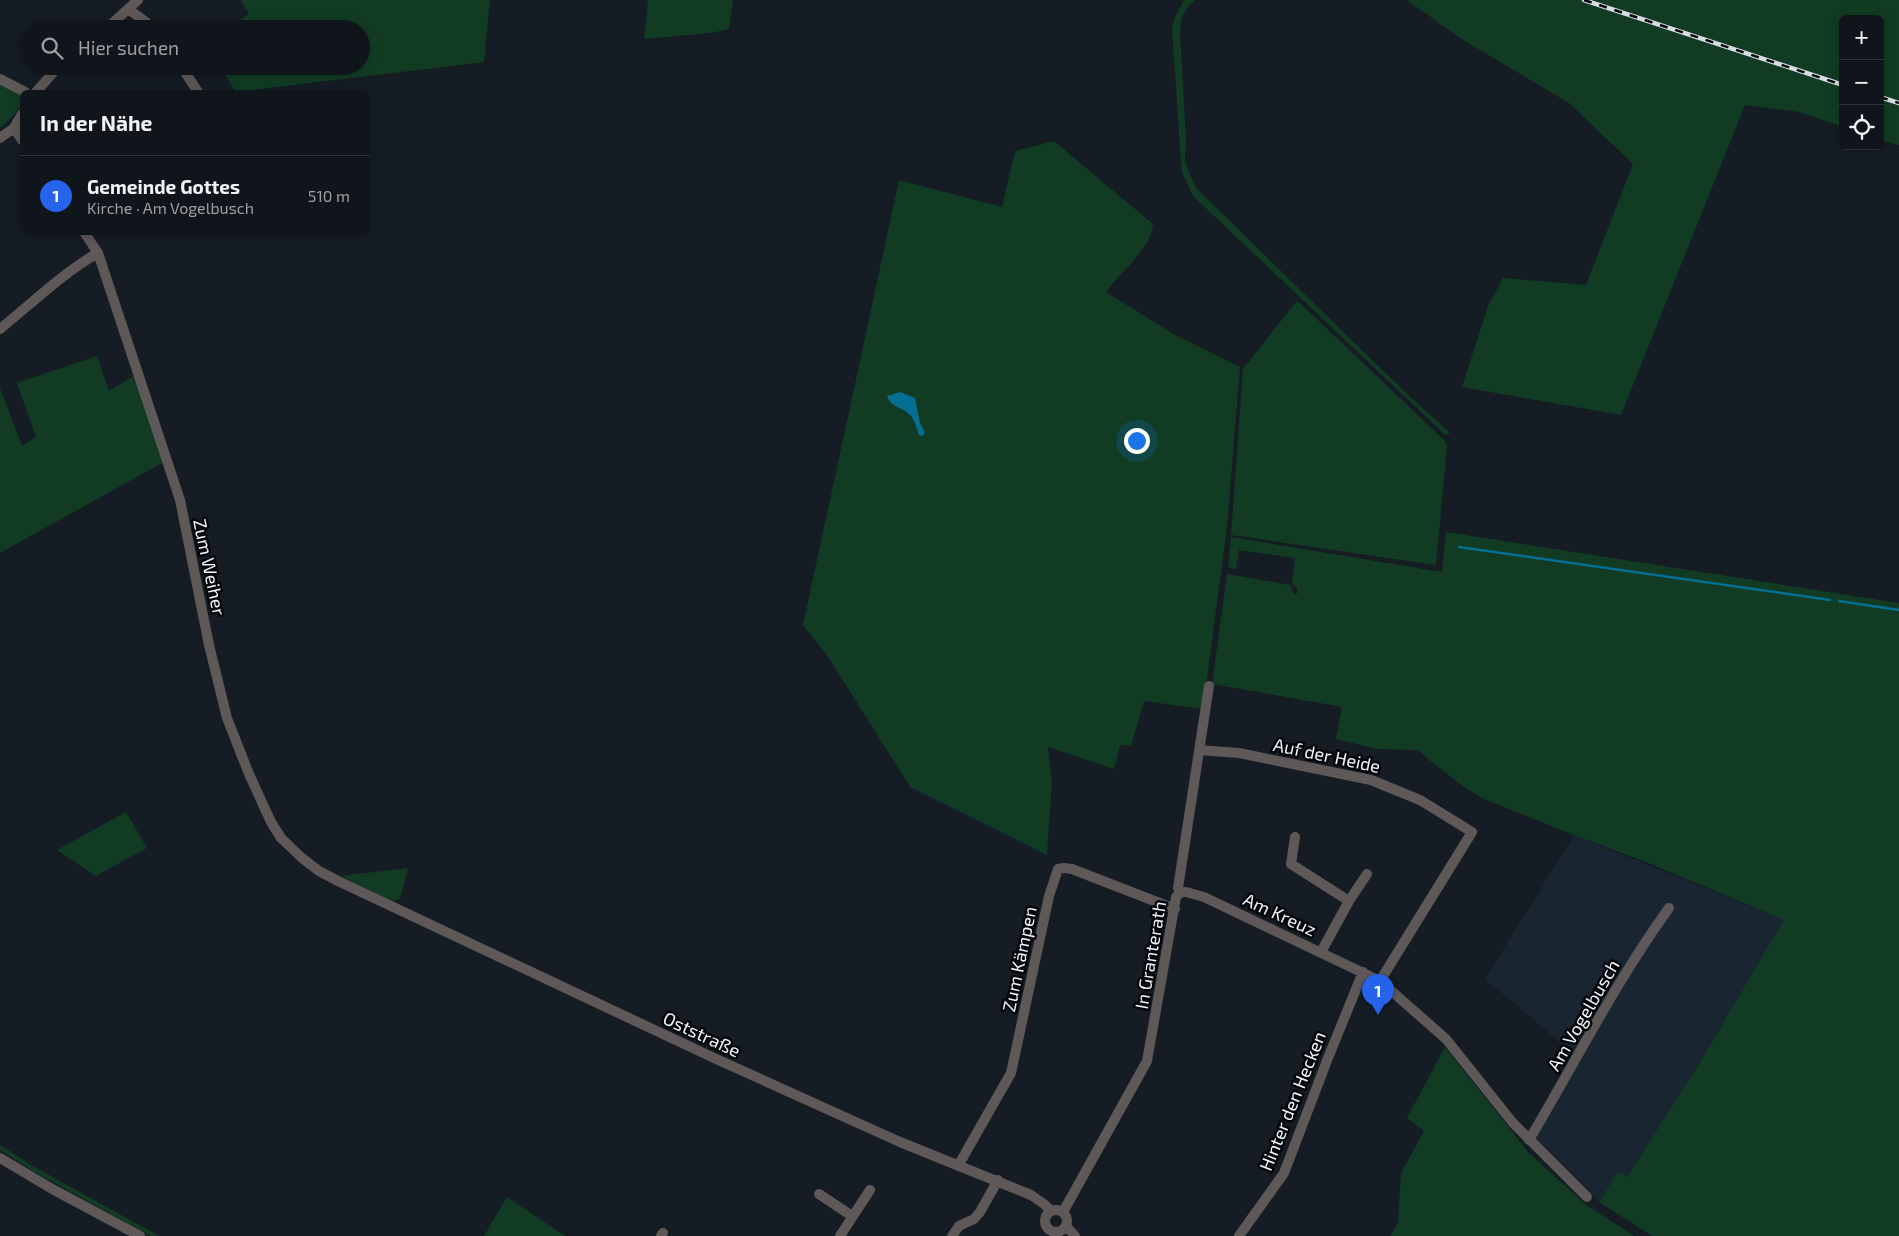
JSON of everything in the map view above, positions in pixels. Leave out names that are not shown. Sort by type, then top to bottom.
[{"type":"street","points":[[116,20],[138,0]]},
{"type":"street","points":[[128,9],[143,20]]},
{"type":"street","points":[[38,90],[51,75]]},
{"type":"street","points":[[187,75],[197,90]]},
{"type":"street","points":[[0,78],[21,90]]},
{"type":"street","points":[[0,138],[14,128],[20,118]]},
{"type":"street","points":[[14,128],[20,137]]},
{"type":"street","name":"Zum Weiher","points":[[86,235],[98,253],[180,500],[206,628],[227,718],[271,822],[281,838],[319,871],[340,882]]},
{"type":"street","points":[[0,329],[68,274],[98,253]]},
{"type":"street","name":"In Granterath","points":[[1063,1212],[1147,1061],[1176,897],[1181,892],[1178,888],[1209,686]]},
{"type":"street","name":"Auf der Heide","points":[[1199,750],[1239,753],[1371,780],[1420,800],[1472,832],[1380,981]]},
{"type":"street","points":[[1295,837],[1291,864],[1349,901]]},
{"type":"street","name":"Zum Kämpen","points":[[958,1166],[1011,1073],[1049,896],[1058,869],[1072,869],[1175,909]]},
{"type":"street","points":[[1321,952],[1349,901],[1367,874]]},
{"type":"street","name":"Oststraße","points":[[340,882],[714,1058],[858,1123],[1031,1195],[1044,1204],[1050,1212]]},
{"type":"street","name":"Am Kreuz","points":[[1181,892],[1204,897],[1363,972]]},
{"type":"street","name":"Am Vogelbusch","points":[[1529,1140],[1619,985],[1649,936],[1669,908]]},
{"type":"street","points":[[1363,972],[1380,981],[1446,1038],[1514,1124],[1587,1197]]},
{"type":"street","name":"Hinter den Hecken","points":[[1239,1236],[1284,1174],[1363,972]]},
{"type":"street","points":[[0,1158],[54,1190],[140,1236]]},
{"type":"street","points":[[952,1236],[959,1226],[974,1219],[980,1212],[998,1180]]},
{"type":"street","points":[[840,1236],[870,1190]]},
{"type":"street","points":[[819,1194],[852,1216]]},
{"type":"street","points":[[1057,1210],[1063,1212],[1067,1217],[1066,1226],[1052,1234],[1046,1223],[1046,1217],[1050,1212],[1057,1210]]},
{"type":"street","points":[[1066,1226],[1075,1236]]},
{"type":"shaded area","points":[[1574,835],[1785,920],[1700,1062],[1627,1177],[1618,1173],[1599,1202],[1536,1143],[1530,1134],[1575,1055],[1485,979]]},
{"type":"green space","points":[[241,0],[490,0],[484,62],[252,90],[234,90],[226,75],[370,75],[370,20],[240,20],[249,14]]},
{"type":"green space","points":[[648,0],[733,0],[729,29],[711,33],[644,39]]},
{"type":"green space","points":[[1184,0],[1195,0],[1183,15],[1180,35],[1186,138],[1185,160],[1197,189],[1449,434],[1444,434],[1193,196],[1182,172],[1172,29],[1175,17]]},
{"type":"green space","points":[[1407,0],[1899,0],[1899,145],[1884,141],[1884,15],[1839,15],[1839,126],[1799,112],[1745,105],[1621,415],[1462,387],[1488,306],[1503,278],[1586,285],[1633,164],[1569,103],[1460,38]]},
{"type":"green space","points":[[0,85],[19,93],[20,106],[17,112],[0,128]]},
{"type":"green space","points":[[1054,141],[1153,224],[1147,242],[1141,251],[1106,292],[1175,335],[1240,367],[1227,527],[1203,709],[1144,701],[1131,746],[1120,745],[1114,769],[1048,747],[1052,781],[1047,855],[910,787],[827,655],[803,625],[899,180],[1002,207],[1015,151]]},
{"type":"green space","points":[[1296,302],[1300,303],[1444,440],[1447,446],[1436,565],[1231,535],[1243,369]]},
{"type":"green space","points":[[97,356],[109,391],[137,374],[164,462],[0,553],[0,388],[22,446],[36,437],[17,383]]},
{"type":"green space","points":[[1446,532],[1899,603],[1899,1236],[1652,1236],[1599,1202],[1618,1172],[1627,1177],[1700,1062],[1784,920],[1646,862],[1484,799],[1467,789],[1418,750],[1378,749],[1336,739],[1342,707],[1212,684],[1227,574],[1290,585],[1294,594],[1297,594],[1297,588],[1292,584],[1295,558],[1239,550],[1236,569],[1228,567],[1231,537],[1442,572]]},
{"type":"green space","points":[[126,812],[147,848],[96,876],[57,850]]},
{"type":"green space","points":[[408,868],[400,899],[390,902],[341,876]]},
{"type":"green space","points":[[1445,1047],[1528,1152],[1585,1204],[1634,1236],[1390,1236],[1398,1223],[1401,1173],[1424,1131],[1407,1118]]},
{"type":"green space","points":[[0,1145],[33,1166],[159,1236],[151,1236],[35,1172],[0,1150]]},
{"type":"green space","points":[[507,1197],[565,1236],[484,1236]]},
{"type":"water","points":[[900,392],[915,398],[920,423],[925,433],[922,436],[919,435],[911,416],[891,403],[887,396]]},
{"type":"waterway","points":[[1459,547],[1830,600]]},
{"type":"waterway","points":[[1839,601],[1899,610]]},
{"type":"railway","points":[[1584,0],[1839,84]]},
{"type":"railway","points":[[1884,98],[1899,103]]},
{"type":"place","name":"Gemeinde Gottes","points":[[1378,1015]]}]
